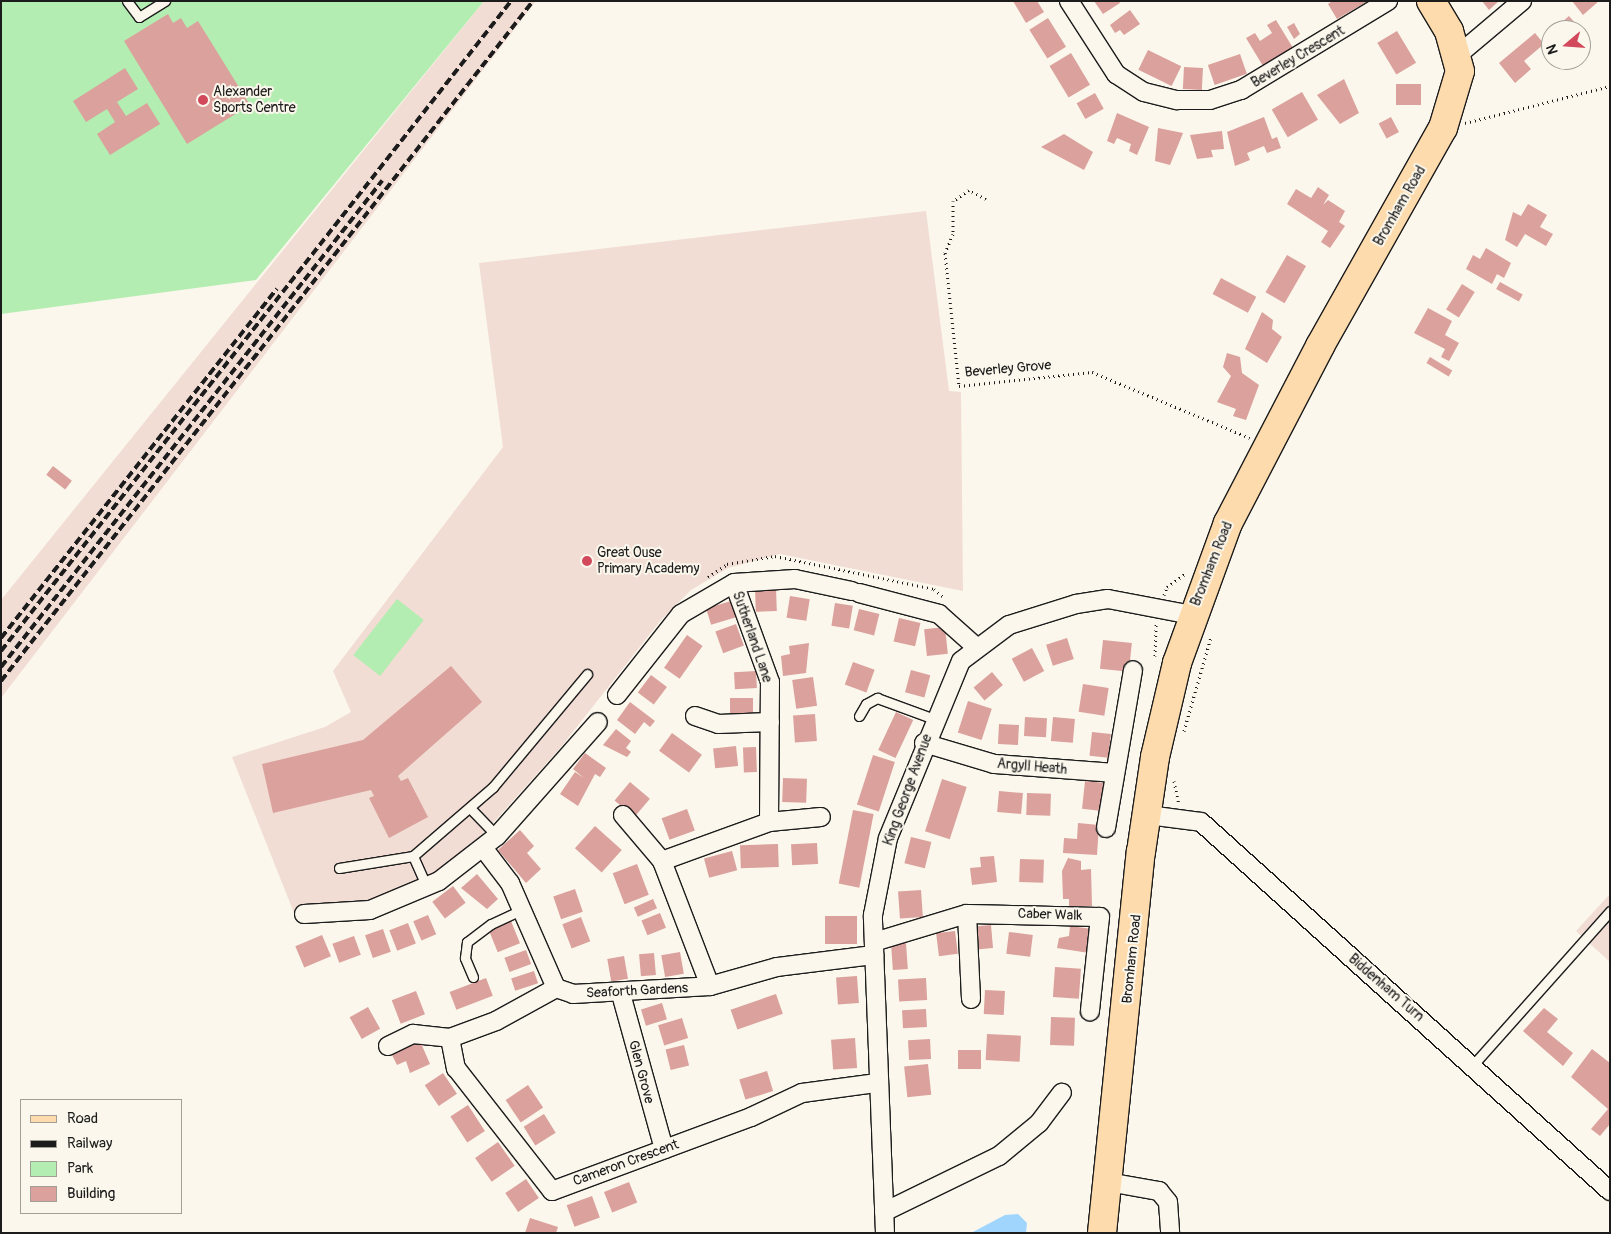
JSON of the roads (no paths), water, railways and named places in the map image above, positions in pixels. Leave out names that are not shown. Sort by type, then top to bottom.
[{"type":"main road","name":"Bromham Road","points":[[1102,1233],[1148,815],[1167,700],[1203,621],[1209,564],[1268,446],[1443,128],[1460,71],[1458,55],[1431,1]]},
{"type":"street","name":"Beverley Crescent","points":[[1069,1],[1116,74],[1144,92],[1185,100],[1210,100],[1241,90],[1388,1]]},
{"type":"street","points":[[1458,55],[1522,1]]},
{"type":"street","name":"Sutherland Lane","points":[[617,695],[681,614],[734,583],[795,580],[856,592],[939,614],[976,647]]},
{"type":"street","name":"Sutherland Lane","points":[[734,583],[770,682],[769,822]]},
{"type":"street","name":"King George Avenue","points":[[885,1233],[877,1083],[873,916],[888,838],[934,719],[961,661],[976,647],[1008,624],[1076,604],[1108,599],[1203,621]]},
{"type":"street","points":[[1106,828],[1113,773],[1133,670]]},
{"type":"street","points":[[695,716],[718,724],[770,722]]},
{"type":"street","points":[[304,914],[370,910],[428,888],[484,849],[598,722]]},
{"type":"street","name":"Argyll Heath","points":[[924,744],[994,764],[1113,773]]},
{"type":"street","points":[[622,815],[662,861],[710,986]]},
{"type":"street","name":"Biddenham Turn","points":[[1148,815],[1201,822],[1473,1065],[1610,1191]]},
{"type":"street","points":[[662,861],[769,822],[821,817]]},
{"type":"street","points":[[388,1046],[413,1034],[450,1038],[496,1021],[556,988],[523,909],[484,849]]},
{"type":"street","points":[[967,914],[971,999]]},
{"type":"street","name":"Caber Walk","points":[[874,948],[967,914],[1100,917],[1090,1010]]},
{"type":"street","name":"Seaforth Gardens","points":[[556,988],[573,994],[621,994],[710,986],[776,967],[874,948]]},
{"type":"street","name":"Glen Grove","points":[[621,994],[664,1149]]},
{"type":"street","name":"Cameron Crescent","points":[[450,1038],[456,1068],[552,1191],[664,1149],[802,1093],[877,1083]]},
{"type":"street","points":[[884,1212],[999,1156],[1039,1122],[1062,1093]]},
{"type":"street","points":[[1108,1182],[1159,1191],[1168,1202],[1170,1233]]},
{"type":"lane","points":[[127,1],[139,17],[165,1]]},
{"type":"lane","points":[[339,868],[413,856],[470,808],[542,732],[587,674]]},
{"type":"lane","points":[[859,716],[866,704],[877,698],[934,719]]},
{"type":"lane","points":[[470,808],[497,836]]},
{"type":"lane","points":[[413,856],[428,888]]},
{"type":"lane","points":[[473,977],[465,958],[467,942],[491,924],[523,909]]},
{"type":"lane","points":[[1473,1065],[1610,911]]},
{"type":"water","points":[[1018,1214],[1027,1223],[1026,1233],[971,1233],[1005,1215]]},
{"type":"railway","points":[[1,651],[511,1]]},
{"type":"railway","points":[[1,681],[533,1]]},
{"type":"railway","points":[[1,667],[382,181]]},
{"type":"railway","points":[[1,638],[277,289]]},
{"type":"place","name":"Alexander Sports Centre","points":[[203,100]]},
{"type":"place","name":"Great Ouse Primary Academy","points":[[587,561]]}]
